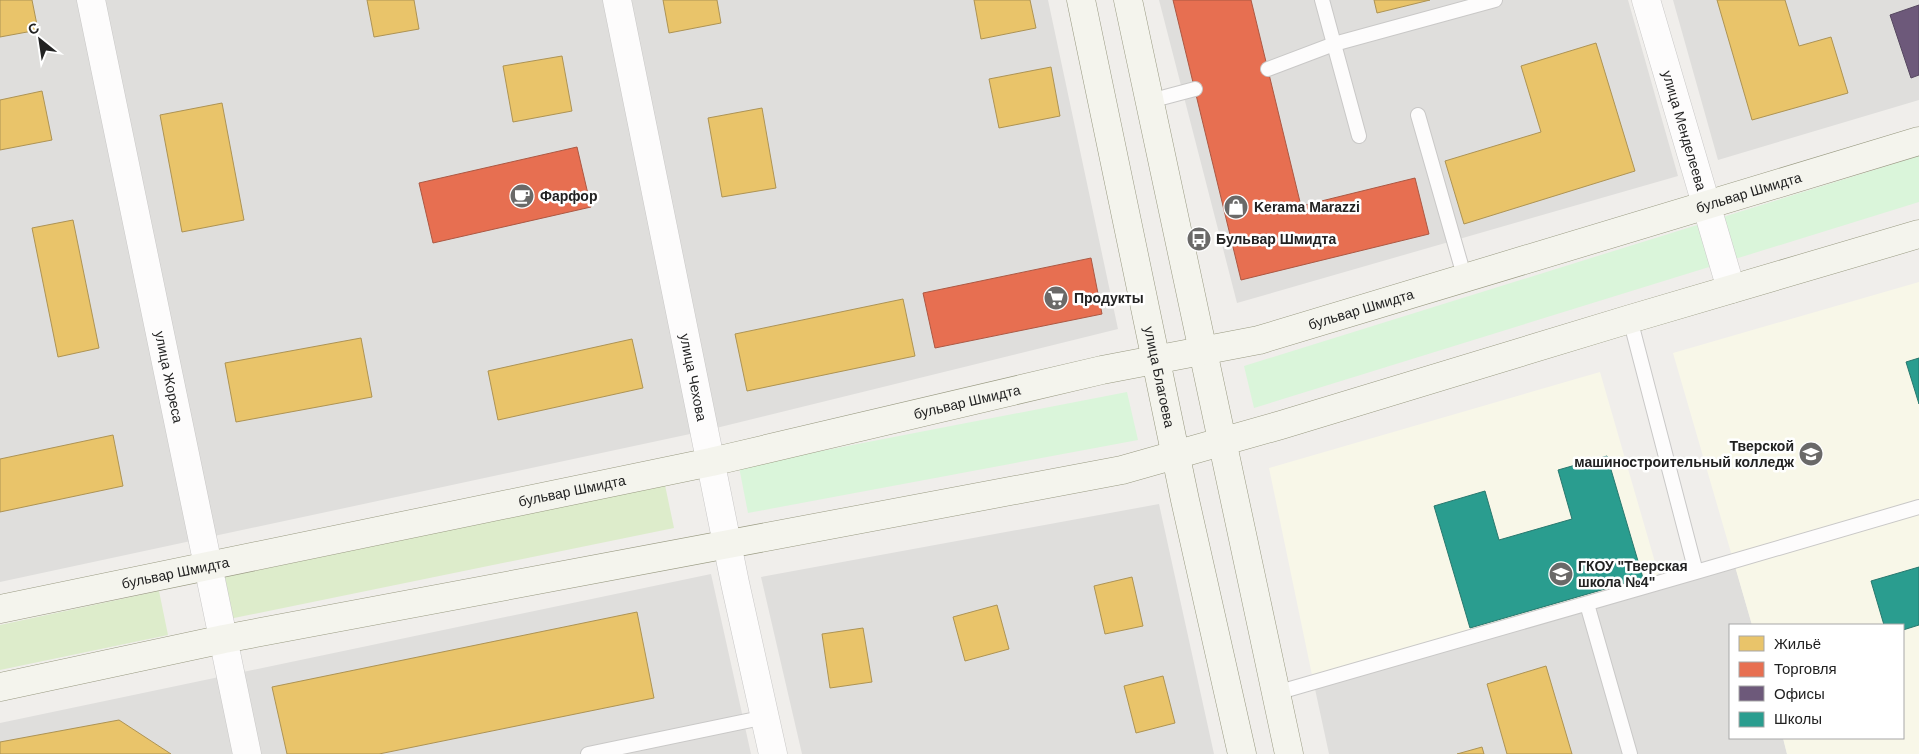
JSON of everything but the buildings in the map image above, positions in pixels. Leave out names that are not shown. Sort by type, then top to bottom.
[{"type":"street","name":"улица Жореса","points":[[91,0],[247,754]]},
{"type":"street","name":"улица Чехова","points":[[616,0],[773,754]]},
{"type":"street","name":"улица Благоева","points":[[1081,0],[1176,454],[1242,754]]},
{"type":"street","points":[[1128,0],[1290,754]]},
{"type":"street","name":"улица Менделеева","points":[[1646,0],[1732,289]]},
{"type":"street","name":"бульвар Шмидта","points":[[0,608],[711,462],[1093,373],[1259,340],[1919,141]]},
{"type":"street","points":[[0,687],[224,640],[1122,470],[1919,234]]},
{"type":"lane","points":[[1322,0],[1359,136]]},
{"type":"lane","points":[[1268,69],[1334,44],[1495,0]]},
{"type":"lane","points":[[1150,101],[1195,89]]},
{"type":"lane","points":[[1418,115],[1464,279]]},
{"type":"lane","points":[[1630,319],[1696,572]]},
{"type":"lane","points":[[1276,693],[1919,507]]},
{"type":"lane","points":[[1587,604],[1630,754]]},
{"type":"lane","points":[[588,754],[766,717]]},
{"type":"shaded area","points":[[0,0],[1048,0],[1118,329],[704,431],[0,582]]},
{"type":"shaded area","points":[[1159,0],[1628,0],[1678,176],[1237,303]]},
{"type":"shaded area","points":[[1673,0],[1919,0],[1919,100],[1718,160]]},
{"type":"shaded area","name":"Тверской машиностроительный колледж","points":[[1919,282],[1919,754],[1787,754],[1783,739],[1904,739],[1904,624],[1752,624],[1673,353]]},
{"type":"shaded area","points":[[1600,372],[1659,576],[1312,675],[1269,468]]},
{"type":"shaded area","points":[[1159,504],[1214,754],[802,754],[761,577]]},
{"type":"shaded area","points":[[1732,555],[1752,624],[1729,624],[1729,739],[1783,739],[1787,754],[1329,754],[1312,675]]},
{"type":"shaded area","points":[[711,574],[751,754],[0,754],[0,723]]},
{"type":"green space","points":[[1919,156],[1919,202],[1254,408],[1244,366]]},
{"type":"green space","points":[[1127,392],[1138,440],[748,513],[739,467]]},
{"type":"green space","points":[[665,485],[674,528],[229,619],[221,578]]},
{"type":"green space","points":[[159,591],[168,635],[0,670],[0,625]]},
{"type":"place","name":"Фарфор","points":[[522,196]]},
{"type":"place","name":"Kerama Marazzi","points":[[1236,207]]},
{"type":"place","name":"Бульвар Шмидта","points":[[1199,239]]},
{"type":"place","name":"Продукты","points":[[1056,298]]},
{"type":"place","name":"Тверской машиностроительный колледж","points":[[1811,454]]},
{"type":"place","name":"ГКОУ \"Тверская школа №4\"","points":[[1561,574]]}]
